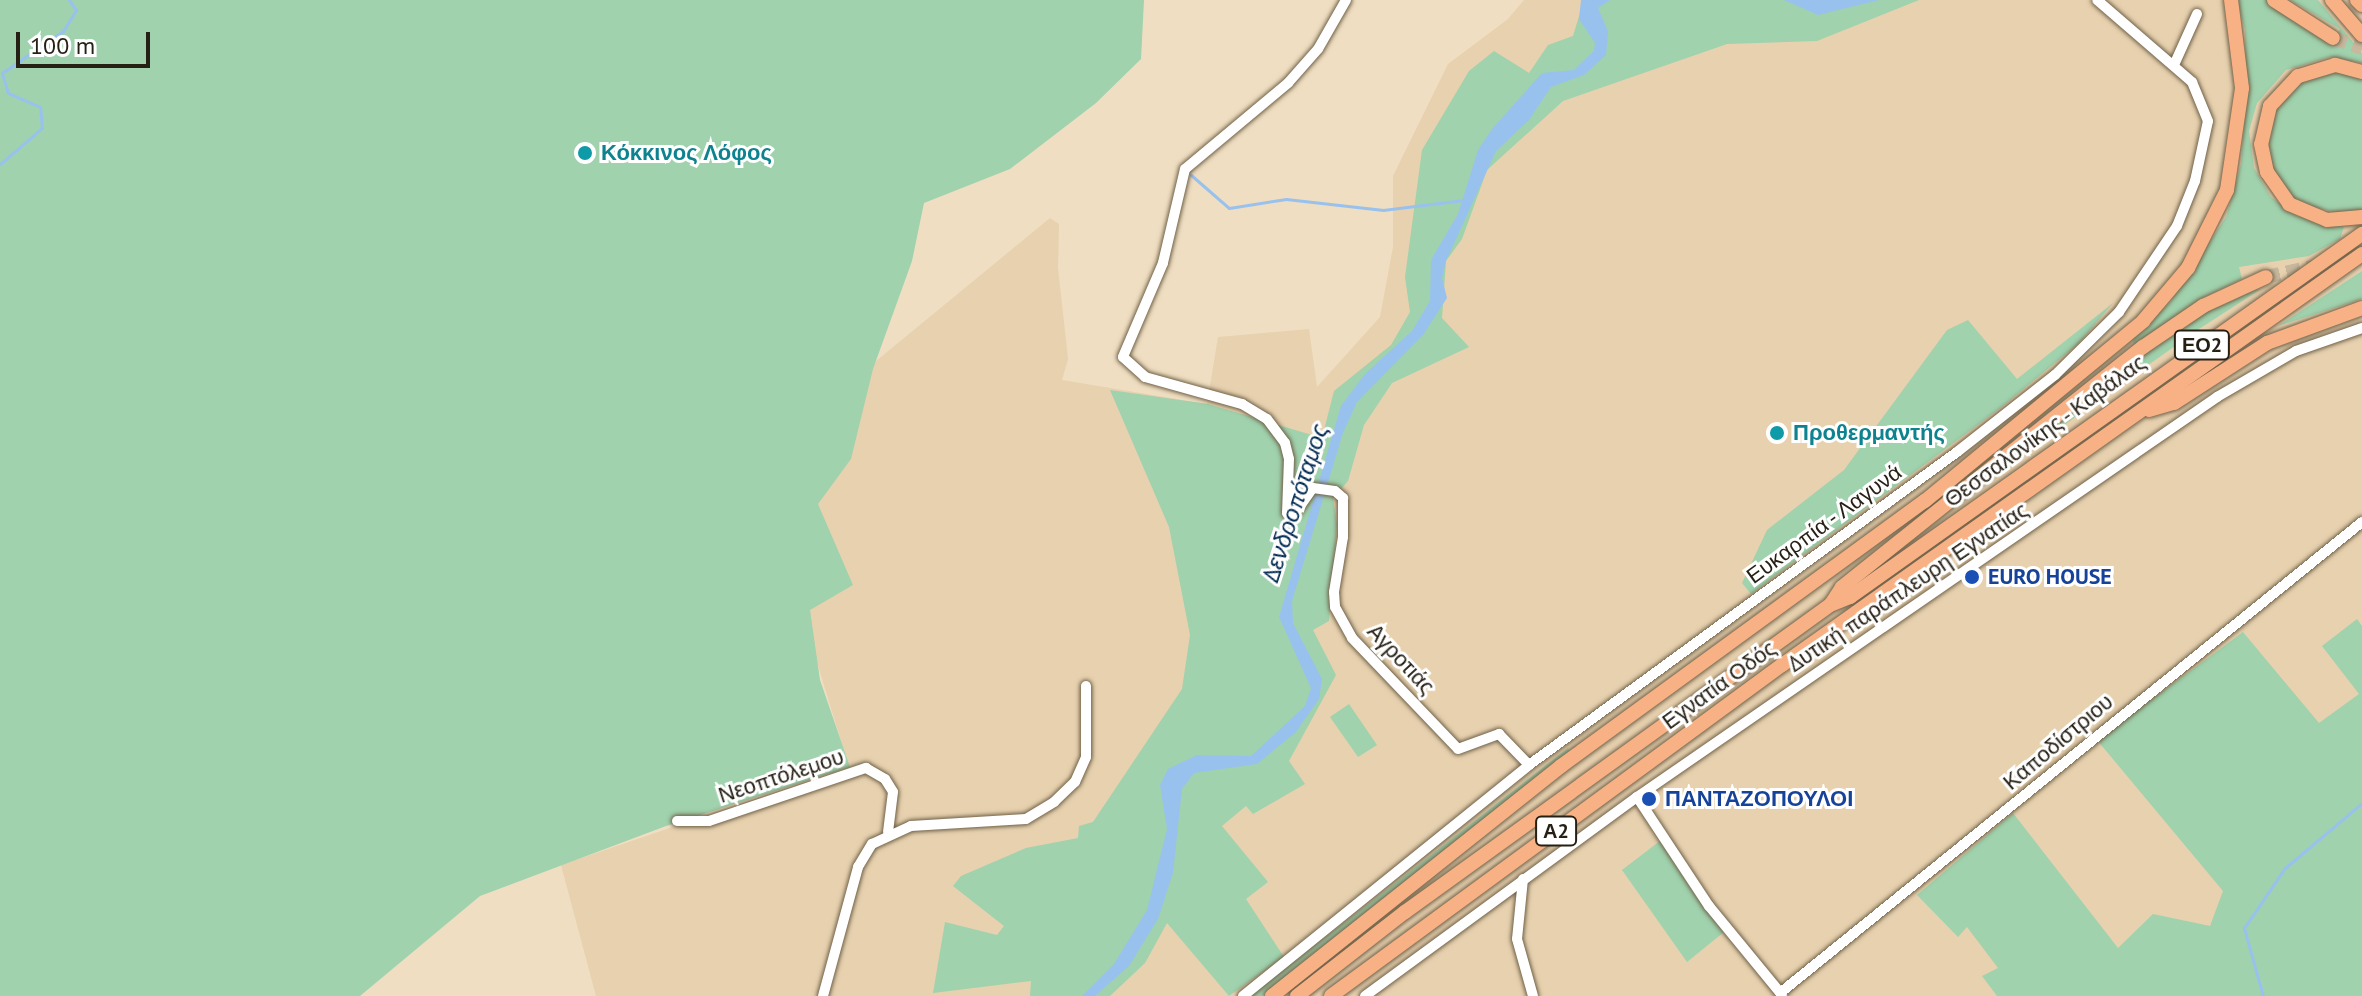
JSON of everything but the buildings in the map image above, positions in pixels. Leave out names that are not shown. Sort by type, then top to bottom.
[{"type":"highway","points":[[1272,996],[1633,711],[1925,501],[2143,321],[2188,268],[2227,190],[2242,88],[2231,0]]},
{"type":"highway","points":[[2274,0],[2333,38]]},
{"type":"highway","points":[[2332,0],[2362,35]]},
{"type":"highway","points":[[2357,0],[2362,5]]},
{"type":"highway","points":[[2362,72],[2335,65],[2298,76],[2270,106],[2261,144],[2267,172],[2289,204],[2327,220],[2362,217]]},
{"type":"highway","name":"Θεσσαλονίκης - Καβάλας","points":[[1830,605],[1850,597],[2362,234]]},
{"type":"highway","name":"Θεσσαλονίκης - Καβάλας","points":[[2137,414],[2362,254]]},
{"type":"highway","name":"Α2","points":[[1830,605],[1842,587],[2143,347],[2203,306],[2266,277]]},
{"type":"highway","name":"Α2","points":[[2137,414],[2174,403],[2267,343],[2362,308]]},
{"type":"highway","name":"Εγνατία Οδός","points":[[1331,996],[2137,414]]},
{"type":"highway","name":"Εγνατία Οδός","points":[[1297,996],[1405,912],[1830,605]]},
{"type":"street","name":"Αγροτιάς","points":[[1346,0],[1318,49],[1288,83],[1185,169],[1163,263],[1125,343],[1123,357],[1145,377],[1242,404],[1267,419],[1285,443],[1289,459],[1287,513],[1296,512],[1313,488],[1335,491],[1343,498],[1345,511],[1335,607],[1352,638],[1458,749],[1499,734],[1529,765]]},
{"type":"street","name":"Ευκαρπία - Λαγυνά","points":[[1243,996],[1529,765],[1935,469],[2098,335],[2163,253],[2203,154],[2206,109],[2197,88],[2174,65],[2097,0]]},
{"type":"street","points":[[2174,65],[2197,14]]},
{"type":"street","name":"Δυτική παράπλευρη Εγνατίας","points":[[1365,996],[1637,797],[2259,371],[2319,342],[2362,328]]},
{"type":"street","name":"Καποδίστριου","points":[[1782,995],[2362,522]]},
{"type":"street","points":[[823,996],[858,867],[872,844],[888,832],[1026,819],[1054,802],[1075,782],[1086,757],[1086,686]]},
{"type":"street","name":"Νεοπτόλεμου","points":[[677,821],[709,821],[866,768],[885,779],[893,792],[888,832]]},
{"type":"street","points":[[1637,797],[1709,906],[1782,995]]},
{"type":"street","points":[[1523,879],[1517,939],[1533,996]]},
{"type":"shaded area","points":[[1524,0],[2362,0],[2362,996],[596,996],[561,865],[849,767],[797,597],[825,403],[1050,218],[1059,224],[1058,268],[1068,359],[1062,380],[1207,404],[1218,337],[1309,329],[1317,387],[1380,317],[1393,247],[1393,176],[1448,64],[1508,19]]},
{"type":"green space","points":[[0,0],[1144,0],[1141,59],[1096,103],[1010,169],[924,203],[912,261],[873,369],[851,459],[818,504],[853,585],[810,610],[820,680],[850,767],[666,826],[480,896],[360,996],[0,996]]},
{"type":"green space","points":[[1584,0],[1919,0],[1817,41],[1727,44],[1563,101],[1487,170],[1462,239],[1446,261],[1442,318],[1469,347],[1392,383],[1364,425],[1348,481],[1333,498],[1337,524],[1329,621],[1313,630],[1336,675],[1289,761],[1305,784],[1253,814],[1246,806],[1222,826],[1268,882],[1246,899],[1284,957],[1229,996],[1167,923],[1145,963],[1110,996],[1030,996],[1031,981],[933,993],[945,922],[997,935],[1004,926],[953,886],[961,876],[1026,848],[1078,838],[1079,826],[1093,822],[1182,689],[1190,635],[1169,527],[1110,390],[1208,404],[1322,438],[1334,391],[1391,345],[1410,312],[1405,277],[1422,150],[1469,71],[1494,51],[1529,73],[1548,45],[1573,36]]},
{"type":"green space","points":[[2237,0],[2266,0],[2331,42],[2340,29],[2290,0],[2318,0],[2362,53],[2362,63],[2330,57],[2286,70],[2257,103],[2249,131],[2254,168],[2271,197],[2297,216],[2344,227],[2340,239],[2309,256],[2239,267],[2242,279],[2202,298],[2135,345],[2132,340],[2171,301],[2226,217],[2241,164],[2246,99],[2245,30]]},
{"type":"green space","points":[[2328,71],[2362,77],[2362,209],[2342,214],[2294,202],[2268,163],[2267,122],[2293,85]]},
{"type":"green space","points":[[2362,271],[2362,299],[2278,326]]},
{"type":"green space","points":[[2261,289],[2199,329],[1999,471],[2161,339],[2241,291]]},
{"type":"green space","points":[[2113,303],[2079,343],[2003,406],[1751,594],[1742,583],[1767,530],[1844,470],[1947,330],[1968,320],[2017,379]]},
{"type":"green space","points":[[2357,619],[2362,626],[2362,996],[1997,996],[1982,976],[1998,968],[1967,927],[1958,937],[1917,895],[2013,813],[2118,948],[2153,914],[2210,926],[2223,891],[2097,740],[2243,632],[2319,723],[2359,694],[2322,646]]},
{"type":"green space","points":[[1349,704],[1377,745],[1358,757],[1330,717]]},
{"type":"green space","points":[[1568,748],[1570,753],[1262,996],[1250,996]]},
{"type":"green space","points":[[1660,841],[1724,932],[1687,962],[1622,870]]},
{"type":"water","points":[[1581,0],[1610,0],[1598,8],[1608,31],[1606,55],[1584,75],[1551,87],[1529,120],[1496,151],[1446,261],[1442,278],[1447,298],[1423,335],[1357,402],[1343,433],[1292,601],[1293,623],[1322,679],[1319,699],[1296,732],[1257,764],[1194,773],[1182,789],[1173,873],[1158,919],[1129,966],[1095,996],[1082,996],[1114,964],[1147,910],[1167,829],[1160,785],[1168,769],[1197,755],[1251,756],[1305,706],[1311,688],[1279,617],[1341,406],[1365,374],[1412,331],[1430,301],[1431,260],[1458,214],[1478,150],[1492,129],[1542,73],[1574,70],[1594,51],[1595,43],[1579,19]]},
{"type":"water","points":[[1784,0],[1879,0],[1818,15]]},
{"type":"waterway","points":[[0,164],[42,128],[40,107],[8,93],[2,73],[63,31],[76,10],[69,0]]},
{"type":"waterway","points":[[1191,175],[1229,208],[1286,199],[1383,210],[1463,200]]},
{"type":"waterway","points":[[2263,996],[2244,928],[2285,868],[2362,803]]},
{"type":"tunnel","points":[[2333,38],[2362,48]]},
{"type":"tunnel","points":[[2266,277],[2362,256]]},
{"type":"place","name":"Κόκκινος Λόφος","points":[[585,153]]},
{"type":"place","name":"Προθερμαντής","points":[[1777,433]]},
{"type":"place","name":"EURO HOUSE","points":[[1972,577]]},
{"type":"place","name":"ΠΑΝΤΑΖΟΠΟΥΛΟΙ","points":[[1649,799]]},
{"type":"water label","name":"Δενδροπόταμος","points":[[1295,503]]}]
